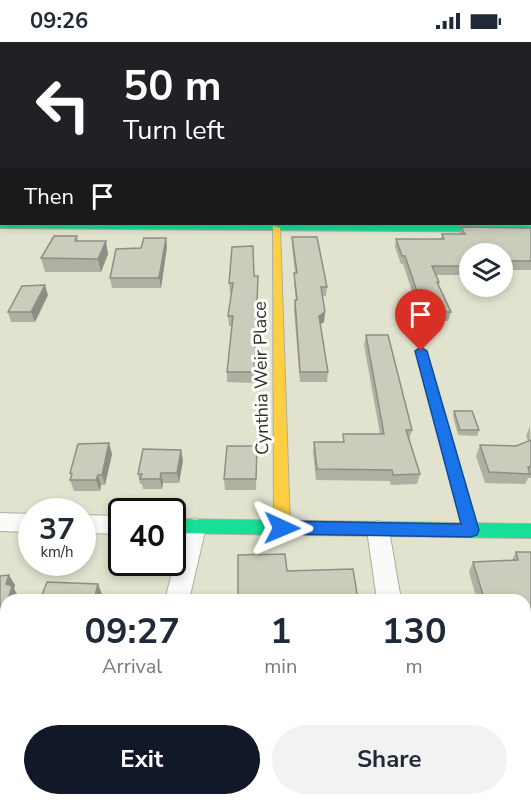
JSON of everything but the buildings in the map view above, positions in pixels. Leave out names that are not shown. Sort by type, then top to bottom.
[{"type":"street","points":[[87,225],[531,230]]},
{"type":"street","name":"Cynthia Weir Place","points":[[276,228],[282,528]]},
{"type":"street","points":[[0,522],[18,523]]},
{"type":"street","points":[[186,526],[531,531]]},
{"type":"street","points":[[378,530],[388,594]]},
{"type":"street","points":[[178,594],[179,576]]},
{"type":"lane","points":[[421,351],[471,530]]},
{"type":"traffic: fast","points":[[0,225],[531,229]]},
{"type":"traffic: fast","points":[[186,526],[531,531]]},
{"type":"traffic: slow","points":[[276,228],[282,528]]},
{"type":"route","points":[[282,528],[471,530],[421,351]]}]
